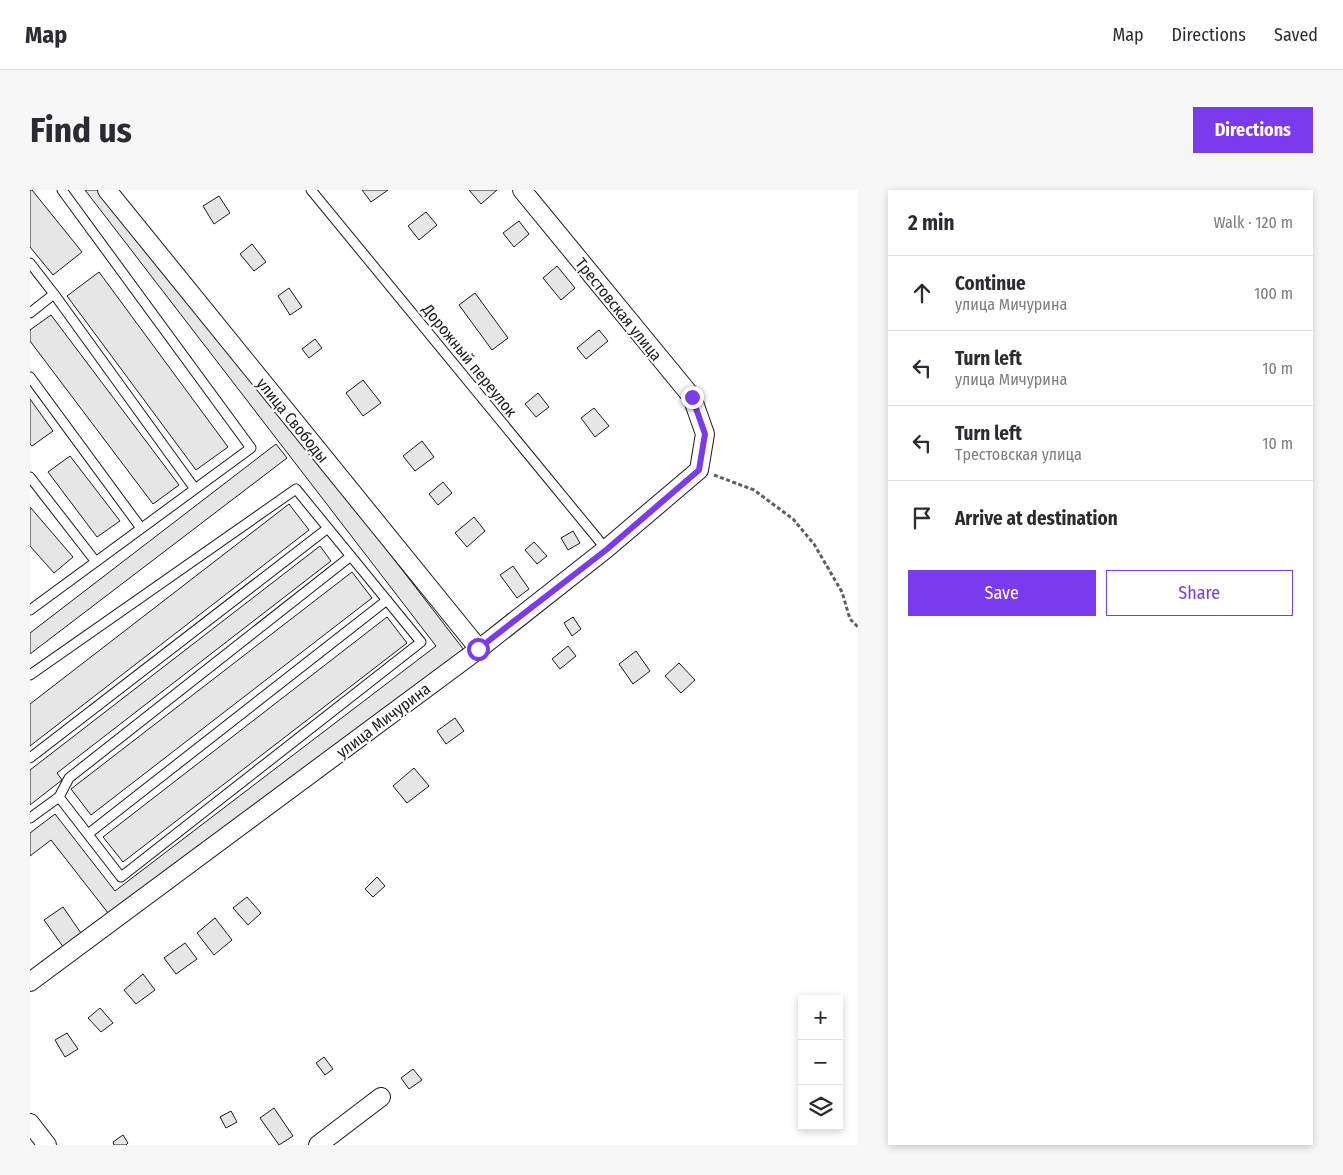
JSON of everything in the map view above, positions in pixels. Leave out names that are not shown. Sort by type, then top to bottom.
[{"type":"street","name":"улица Свободы","points":[[107,190],[478,649]]},
{"type":"street","name":"Трестовская улица","points":[[522,190],[692,397],[705,434],[699,470]]},
{"type":"street","name":"улица Мичурина","points":[[30,982],[478,649],[606,550],[699,470]]},
{"type":"street","points":[[318,1145],[381,1097]]},
{"type":"street","points":[[30,1123],[47,1145]]},
{"type":"lane","points":[[30,610],[251,448],[62,190]]},
{"type":"lane","name":"Дорожный переулок","points":[[311,190],[606,550]]},
{"type":"lane","points":[[30,263],[196,489]]},
{"type":"lane","points":[[30,313],[54,294]]},
{"type":"lane","points":[[30,377],[141,528]]},
{"type":"lane","points":[[30,477],[96,562]]},
{"type":"lane","points":[[30,675],[296,489],[421,642],[121,877],[59,797]]},
{"type":"lane","points":[[30,758],[328,528]]},
{"type":"lane","points":[[30,818],[59,797],[70,778],[351,556]]},
{"type":"lane","points":[[88,834],[387,600]]},
{"type":"path","points":[[699,470],[754,490],[793,519],[814,544],[842,592],[850,619],[858,627]]},
{"type":"building","points":[[30,190],[32,190],[82,252],[53,275],[30,247]]},
{"type":"building","points":[[85,190],[103,190],[305,444],[464,650],[112,918],[51,840],[30,856],[30,833],[55,814],[115,891],[436,646]]},
{"type":"building","points":[[362,190],[388,190],[371,202]]},
{"type":"building","points":[[469,190],[497,190],[481,204]]},
{"type":"building","points":[[219,196],[230,213],[214,224],[203,206]]},
{"type":"building","points":[[426,212],[437,225],[419,240],[408,226]]},
{"type":"building","points":[[519,221],[529,234],[514,247],[503,233]]},
{"type":"building","points":[[252,244],[266,262],[254,271],[240,254]]},
{"type":"building","points":[[557,266],[575,288],[561,300],[543,278]]},
{"type":"building","points":[[99,272],[228,447],[196,470],[67,296]]},
{"type":"building","points":[[289,288],[302,307],[290,315],[278,296]]},
{"type":"building","points":[[475,293],[508,338],[492,350],[459,305]]},
{"type":"building","points":[[51,315],[179,485],[153,504],[30,341],[30,330]]},
{"type":"building","points":[[599,330],[608,341],[586,359],[577,348]]},
{"type":"building","points":[[315,339],[322,348],[309,358],[302,349]]},
{"type":"building","points":[[363,380],[381,403],[363,416],[346,393]]},
{"type":"building","points":[[538,393],[549,407],[536,417],[525,404]]},
{"type":"building","points":[[30,399],[53,431],[32,446],[30,444]]},
{"type":"building","points":[[594,408],[609,426],[595,437],[581,418]]},
{"type":"building","points":[[422,441],[434,457],[415,471],[403,456]]},
{"type":"building","points":[[276,444],[287,458],[30,654],[30,633]]},
{"type":"building","points":[[70,456],[120,521],[97,537],[48,472]]},
{"type":"building","points":[[443,482],[452,493],[438,505],[429,494]]},
{"type":"building","points":[[289,504],[309,530],[30,746],[30,704]]},
{"type":"building","points":[[30,507],[73,557],[54,573],[30,546]]},
{"type":"building","points":[[474,517],[485,531],[467,547],[455,533]]},
{"type":"building","points":[[573,531],[580,543],[568,550],[561,538]]},
{"type":"building","points":[[534,542],[547,556],[537,564],[525,550]]},
{"type":"building","points":[[320,546],[331,561],[57,773],[62,780],[30,805],[30,770]]},
{"type":"building","points":[[513,566],[529,589],[517,598],[500,575]]},
{"type":"building","points":[[352,572],[372,598],[91,815],[71,789]]},
{"type":"building","points":[[387,617],[407,643],[123,862],[103,837]]},
{"type":"building","points":[[573,617],[581,629],[572,636],[564,623]]},
{"type":"building","points":[[568,646],[576,656],[560,669],[552,659]]},
{"type":"building","points":[[636,651],[650,671],[633,684],[619,664]]},
{"type":"building","points":[[679,663],[695,680],[681,693],[665,676]]},
{"type":"building","points":[[455,718],[464,731],[446,744],[437,731]]},
{"type":"building","points":[[414,768],[429,786],[407,803],[393,786]]},
{"type":"building","points":[[377,877],[385,886],[373,897],[365,889]]},
{"type":"building","points":[[247,897],[261,913],[248,925],[233,908]]},
{"type":"building","points":[[63,907],[83,936],[64,948],[44,920]]},
{"type":"building","points":[[215,918],[232,940],[214,955],[197,933]]},
{"type":"building","points":[[185,943],[197,959],[176,974],[164,958]]},
{"type":"building","points":[[143,974],[155,990],[136,1004],[124,990]]},
{"type":"building","points":[[100,1008],[113,1023],[101,1032],[88,1018]]},
{"type":"building","points":[[67,1033],[78,1049],[65,1057],[55,1040]]},
{"type":"building","points":[[324,1057],[333,1069],[325,1075],[316,1063]]},
{"type":"building","points":[[413,1069],[422,1080],[409,1089],[401,1078]]},
{"type":"building","points":[[274,1108],[293,1136],[279,1145],[260,1118]]},
{"type":"building","points":[[231,1111],[237,1122],[226,1128],[220,1117]]},
{"type":"building","points":[[123,1135],[128,1143],[126,1145],[114,1145],[113,1142]]},
{"type":"route","points":[[478,649],[606,550],[699,470],[705,434],[692,397]]}]
